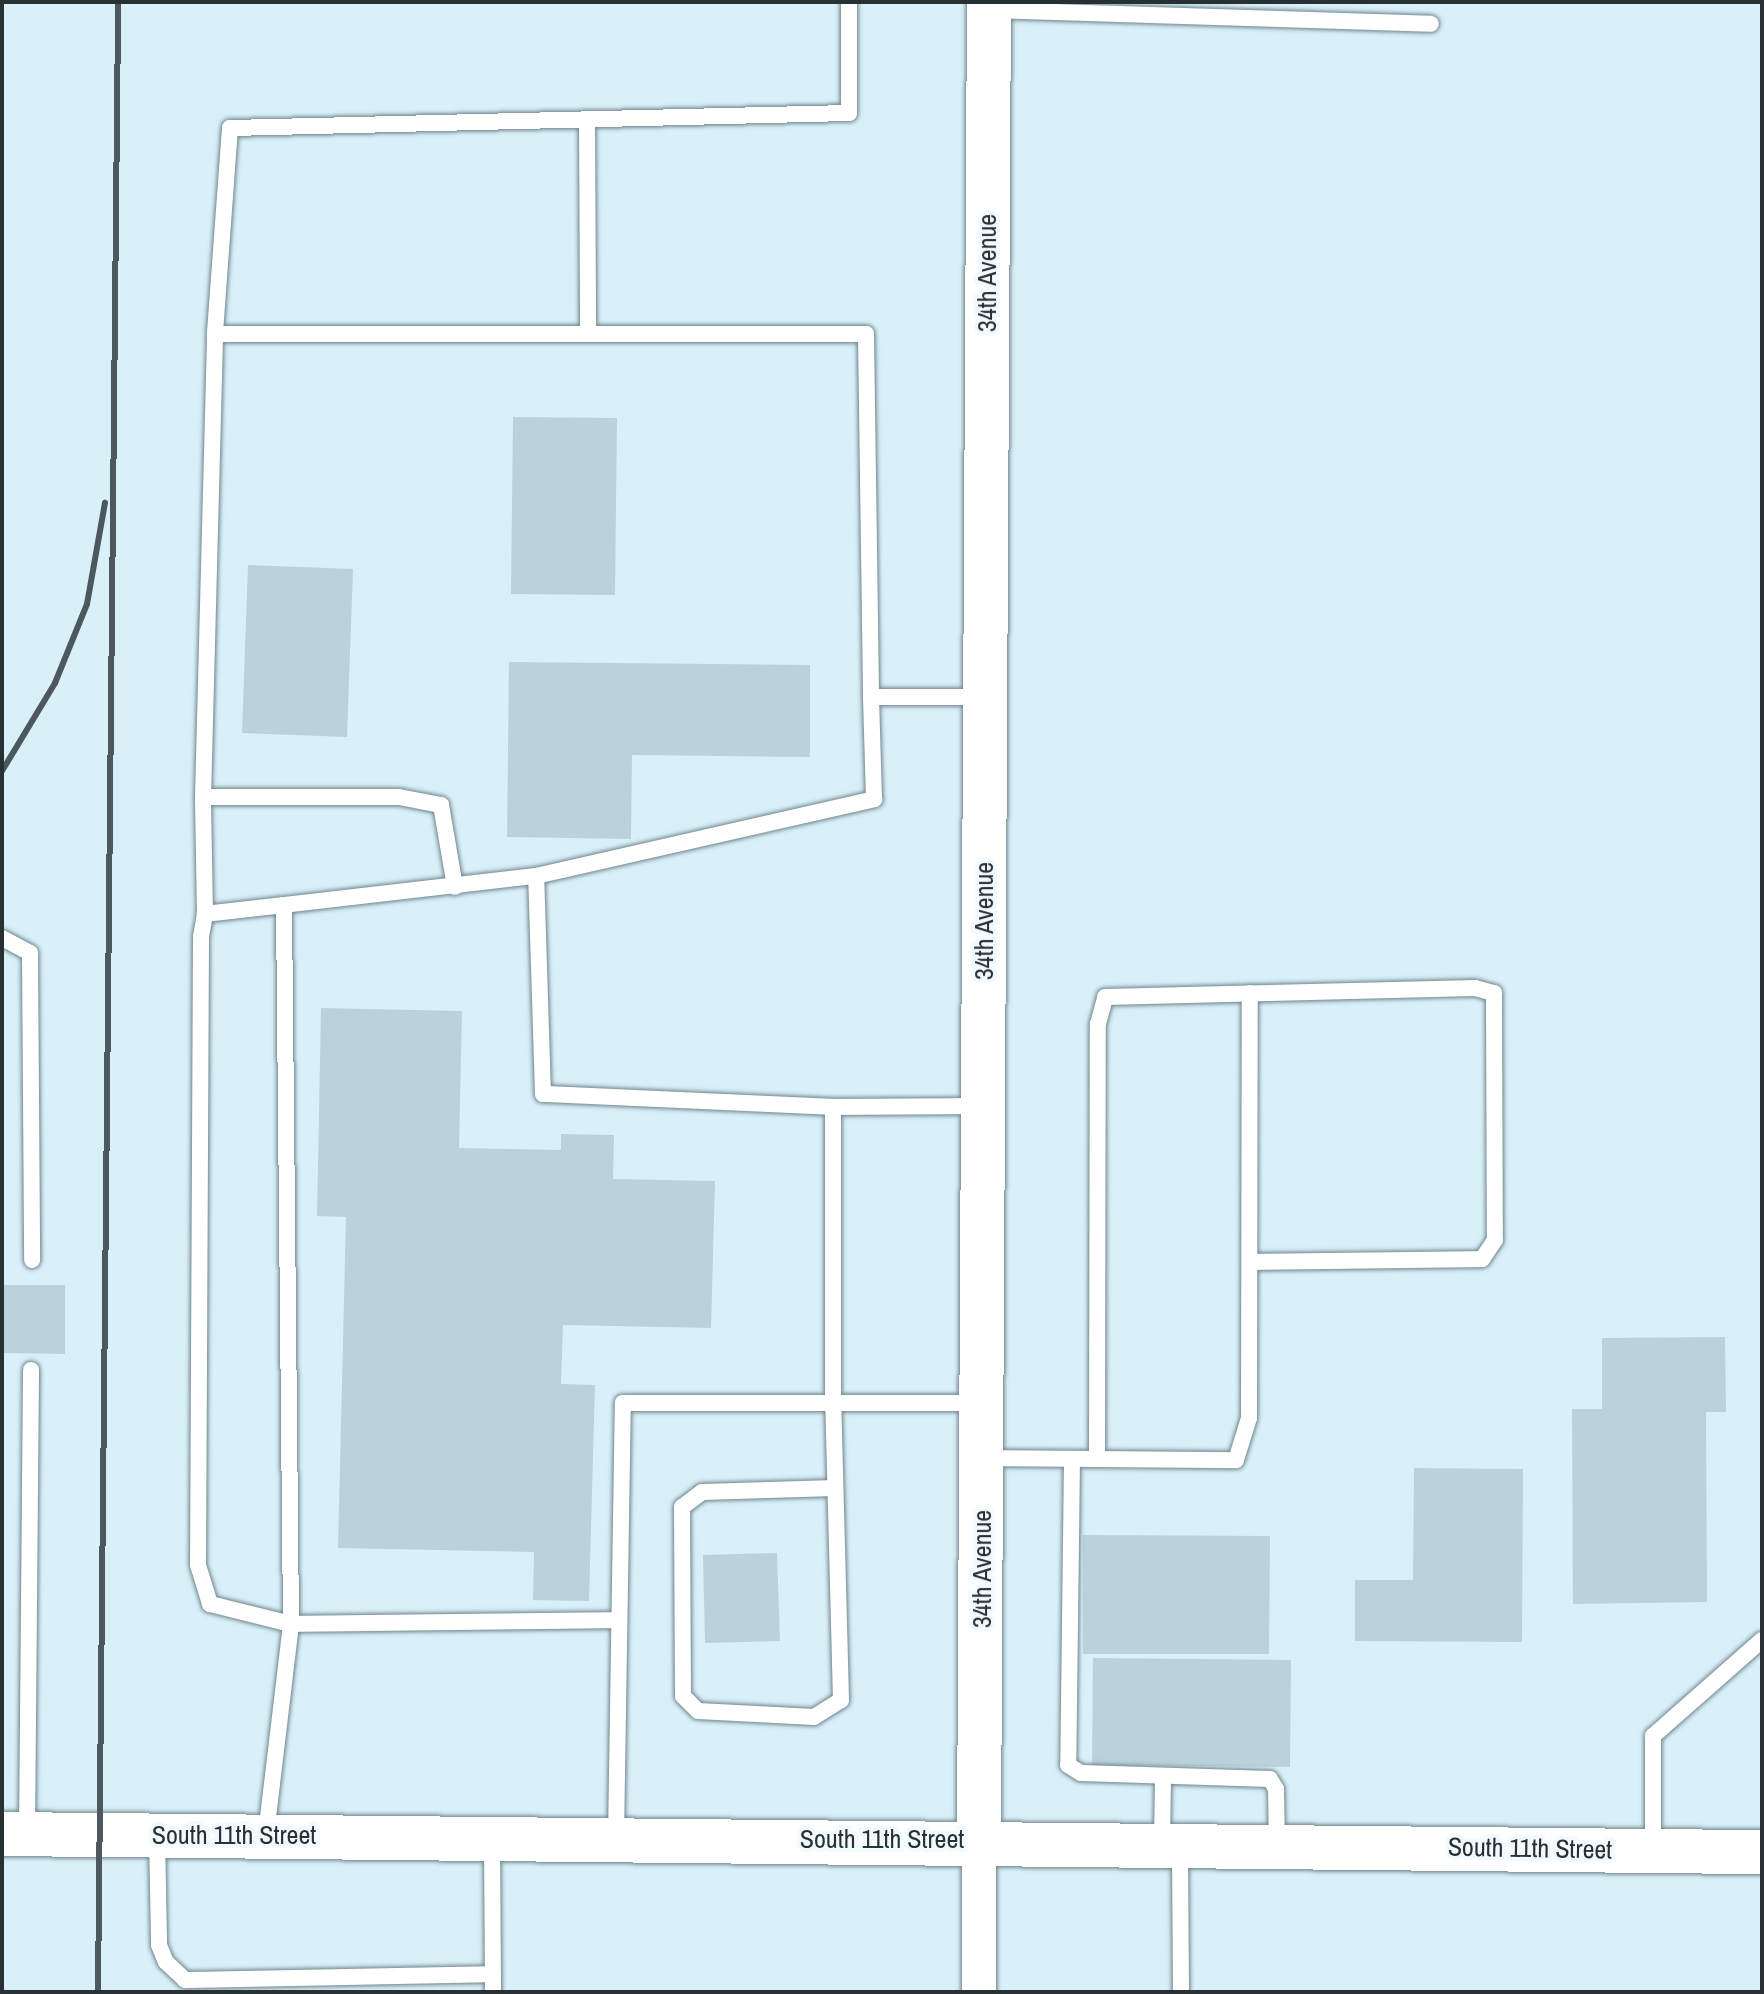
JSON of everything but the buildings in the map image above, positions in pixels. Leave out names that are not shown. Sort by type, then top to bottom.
[{"type":"street","name":"34th Avenue","points":[[979,1840],[989,6]]},
{"type":"street","name":"South 11th Street","points":[[15,1834],[979,1840],[1762,1852]]},
{"type":"street","points":[[979,1840],[979,1992]]},
{"type":"lane","points":[[619,1620],[291,1624],[210,1604],[198,1565],[205,914],[203,797],[215,334],[230,128],[849,113],[849,2]]},
{"type":"lane","points":[[989,6],[1431,24]]},
{"type":"lane","points":[[587,119],[588,334]]},
{"type":"lane","points":[[205,914],[536,876],[874,799],[866,334],[215,334]]},
{"type":"lane","points":[[871,697],[985,697]]},
{"type":"lane","points":[[203,797],[399,797],[441,805],[455,887]]},
{"type":"lane","points":[[536,876],[543,1094],[833,1107],[983,1106]]},
{"type":"lane","points":[[266,1835],[291,1624],[284,905]]},
{"type":"lane","points":[[2,938],[30,953],[32,1260]]},
{"type":"lane","points":[[1097,1459],[1098,1024],[1105,997],[1475,988],[1494,993],[1495,1240],[1482,1259],[1252,1262]]},
{"type":"lane","points":[[983,1458],[1236,1460],[1249,1418],[1252,1262],[1250,993]]},
{"type":"lane","points":[[833,1107],[833,1403],[841,1700],[814,1717],[698,1711],[683,1696],[682,1507],[702,1492],[835,1488]]},
{"type":"lane","points":[[15,1834],[31,1370]]},
{"type":"lane","points":[[616,1838],[623,1403],[983,1403]]},
{"type":"lane","points":[[1072,1459],[1068,1765],[1081,1773],[1270,1779],[1276,1789],[1277,1844]]},
{"type":"lane","points":[[1653,1850],[1653,1736],[1762,1640]]},
{"type":"lane","points":[[1163,1776],[1171,1843],[1181,1992]]},
{"type":"lane","points":[[157,1835],[159,1945],[166,1962],[185,1980],[493,1974]]},
{"type":"lane","points":[[492,1837],[493,1992]]},
{"type":"railway","points":[[98,1992],[118,2]]},
{"type":"railway","points":[[2,771],[55,683],[87,604],[105,503]]}]
